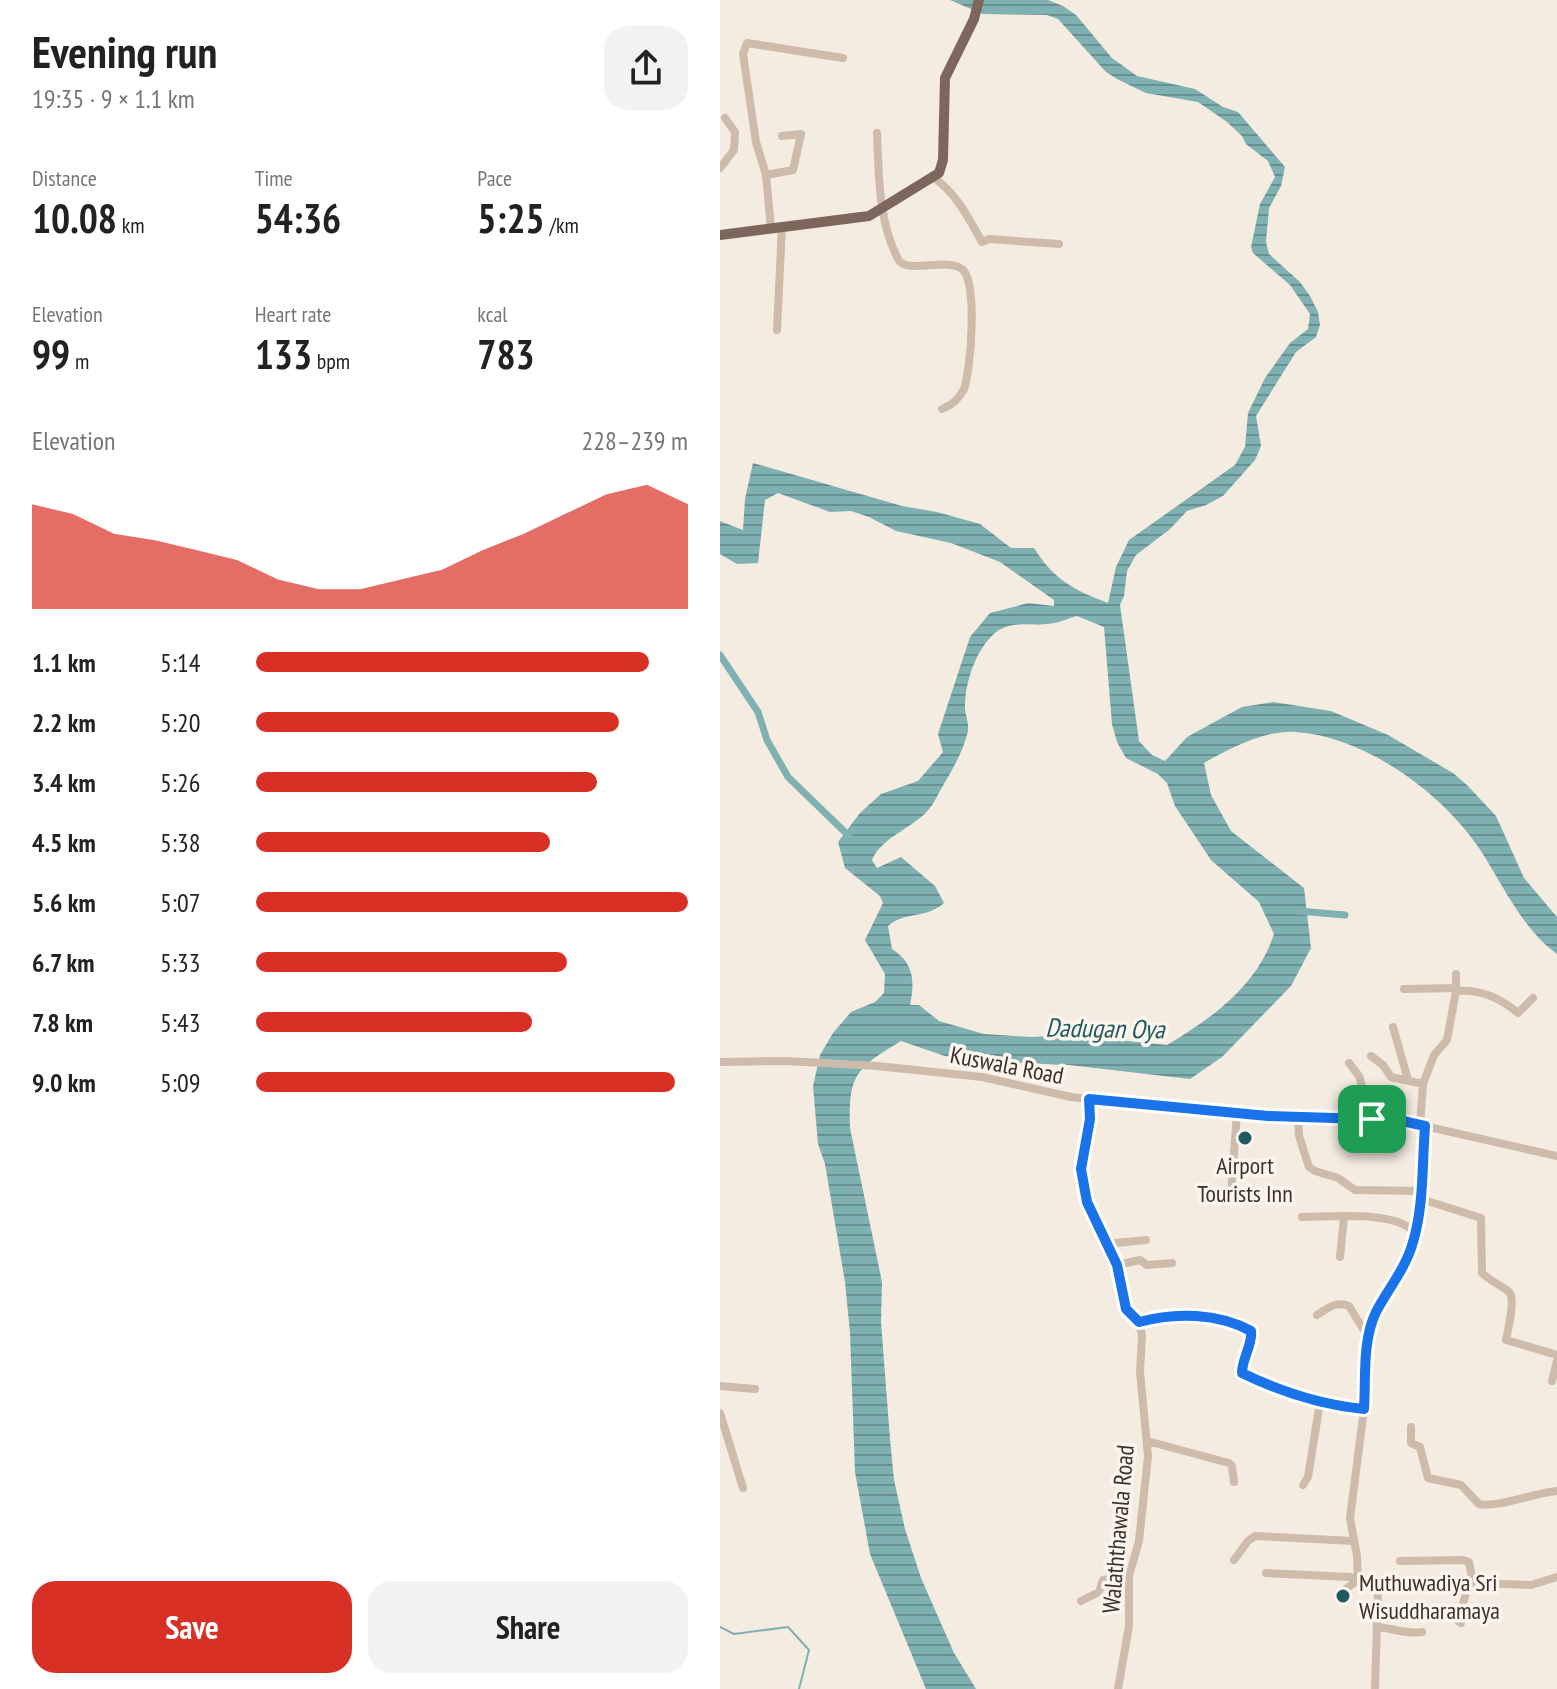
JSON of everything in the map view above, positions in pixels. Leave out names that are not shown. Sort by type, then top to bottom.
[{"type":"main road","points":[[720,235],[869,216],[939,173],[943,160],[945,78],[974,19],[979,0]]},
{"type":"street","points":[[777,330],[776,227],[756,142],[743,54],[747,43],[843,58]]},
{"type":"street","points":[[720,168],[734,150],[735,132],[725,118]]},
{"type":"street","points":[[877,133],[881,211],[901,264],[953,264],[968,276],[972,328],[969,369],[963,391],[953,405],[942,409]]},
{"type":"street","points":[[766,175],[793,170],[801,134],[782,136]]},
{"type":"street","points":[[933,177],[946,186],[963,206],[982,242],[989,239],[1059,244]]},
{"type":"street","points":[[1358,1580],[1350,1518],[1364,1409],[1369,1332],[1375,1314],[1402,1268],[1414,1234],[1421,1195],[1423,1084],[1434,1055],[1447,1040],[1456,974]]},
{"type":"street","points":[[1404,989],[1467,990],[1501,998],[1518,1013],[1533,998]]},
{"type":"street","points":[[1393,1027],[1408,1080]]},
{"type":"street","points":[[1371,1056],[1383,1065],[1391,1077],[1423,1084]]},
{"type":"street","name":"Kuswala Road","points":[[720,1062],[786,1061],[877,1066],[982,1077],[1089,1099],[1237,1113],[1398,1120],[1557,1156]]},
{"type":"street","points":[[1349,1063],[1359,1076],[1372,1119]]},
{"type":"street","name":"Walaththawala Road","points":[[1089,1099],[1090,1119],[1081,1169],[1087,1202],[1117,1265],[1123,1302],[1139,1322],[1142,1336],[1140,1372],[1147,1441],[1139,1541],[1129,1576],[1129,1626],[1118,1689]]},
{"type":"street","points":[[1231,1193],[1237,1113]]},
{"type":"street","points":[[1298,1117],[1299,1136],[1309,1167],[1315,1171],[1338,1178],[1355,1190],[1421,1195],[1481,1218],[1482,1273],[1492,1284],[1506,1289],[1512,1300],[1506,1340],[1557,1355]]},
{"type":"street","points":[[1302,1217],[1396,1220],[1411,1228],[1414,1234]]},
{"type":"street","points":[[1340,1257],[1344,1217]]},
{"type":"street","points":[[1106,1244],[1146,1240]]},
{"type":"street","points":[[1117,1265],[1140,1260],[1147,1265],[1172,1263]]},
{"type":"street","points":[[1317,1315],[1341,1303],[1349,1306],[1365,1332],[1369,1332]]},
{"type":"street","points":[[1139,1322],[1180,1316],[1219,1318],[1240,1325],[1251,1331],[1252,1336],[1242,1363],[1242,1373],[1320,1402],[1364,1409]]},
{"type":"street","points":[[1552,1381],[1557,1361]]},
{"type":"street","points":[[720,1386],[755,1389]]},
{"type":"street","points":[[1303,1485],[1308,1477],[1320,1402]]},
{"type":"street","points":[[720,1413],[743,1488]]},
{"type":"street","points":[[1411,1427],[1411,1443],[1420,1447],[1428,1478],[1461,1485],[1479,1504],[1506,1503],[1557,1491]]},
{"type":"street","points":[[1147,1441],[1229,1463],[1234,1482]]},
{"type":"street","points":[[1234,1560],[1255,1536],[1353,1541]]},
{"type":"street","points":[[1400,1561],[1469,1562],[1471,1583],[1460,1609],[1458,1621],[1461,1623]]},
{"type":"street","points":[[1266,1573],[1350,1577],[1378,1589],[1471,1583],[1531,1585],[1557,1577]]},
{"type":"street","points":[[1081,1601],[1099,1592],[1100,1577],[1129,1576]]},
{"type":"street","points":[[1346,1589],[1358,1580]]},
{"type":"street","points":[[1375,1689],[1378,1589]]},
{"type":"street","points":[[1378,1627],[1412,1634],[1422,1632]]},
{"type":"water","points":[[950,0],[1048,0],[1076,15],[1112,58],[1137,76],[1195,89],[1223,107],[1238,112],[1285,167],[1281,186],[1269,208],[1266,242],[1269,254],[1300,282],[1318,312],[1320,325],[1316,337],[1296,352],[1256,416],[1261,446],[1255,460],[1223,496],[1187,511],[1170,529],[1136,555],[1127,571],[1120,605],[1139,741],[1152,755],[1165,761],[1187,737],[1242,707],[1273,702],[1331,711],[1388,735],[1453,773],[1496,816],[1524,878],[1557,917],[1557,954],[1524,919],[1465,830],[1424,789],[1375,756],[1349,744],[1322,736],[1284,732],[1260,737],[1204,763],[1211,795],[1231,831],[1304,888],[1311,948],[1291,986],[1222,1057],[1190,1079],[1069,1065],[978,1061],[945,1056],[901,1041],[865,1066],[853,1084],[850,1128],[882,1282],[881,1322],[894,1480],[905,1529],[921,1578],[954,1653],[976,1689],[926,1689],[870,1554],[855,1472],[845,1282],[825,1164],[818,1144],[813,1086],[820,1055],[851,1012],[875,1002],[884,993],[885,974],[865,940],[883,903],[880,896],[845,868],[838,842],[860,813],[881,794],[918,781],[943,752],[938,734],[970,637],[990,613],[1028,603],[1054,606],[1054,600],[1000,562],[951,543],[896,531],[851,511],[830,512],[778,493],[765,500],[758,563],[737,564],[720,554],[720,521],[743,530],[745,499],[753,463],[902,506],[980,524],[1011,548],[1034,548],[1049,568],[1066,583],[1108,603],[1116,567],[1129,540],[1235,465],[1245,447],[1248,413],[1265,378],[1290,343],[1308,329],[1310,314],[1290,285],[1253,253],[1251,247],[1260,204],[1275,177],[1268,161],[1246,144],[1227,122],[1198,102],[1146,93],[1117,79],[1106,72],[1058,19],[1047,15],[983,14]],"holes":[[[1077,616],[1104,627],[1112,724],[1117,742],[1126,758],[1158,774],[1167,783],[1175,806],[1211,860],[1259,902],[1274,934],[1266,953],[1245,985],[1216,1012],[1167,1045],[1069,1035],[1032,1037],[984,1034],[939,1021],[919,1005],[910,1005],[911,973],[905,960],[892,949],[888,926],[902,918],[929,912],[944,903],[935,886],[901,857],[877,868],[872,860],[884,843],[928,811],[953,768],[968,731],[965,707],[970,675],[991,637],[1012,625],[1047,624]]]},
{"type":"waterway","points":[[720,655],[758,712],[767,740],[788,777],[849,836]]},
{"type":"waterway","points":[[1298,911],[1345,915]]},
{"type":"waterway","points":[[720,1627],[734,1634],[788,1627],[809,1650],[799,1689]]},
{"type":"place","name":"Airport Tourists Inn","points":[[1245,1138]]},
{"type":"place","name":"Muthuwadiya Sri Wisuddharamaya","points":[[1343,1596]]},
{"type":"route","points":[[1089,1099],[1268,1116],[1372,1119],[1398,1120],[1425,1126],[1421,1199],[1413,1242],[1402,1268],[1375,1314],[1369,1332],[1364,1409],[1330,1405],[1242,1373],[1242,1363],[1252,1336],[1251,1331],[1240,1325],[1219,1318],[1180,1316],[1139,1322],[1126,1309],[1117,1265],[1087,1202],[1081,1169],[1090,1119],[1089,1099]]},
{"type":"water label","name":"Dadugan Oya","points":[[1105,1028]]}]
